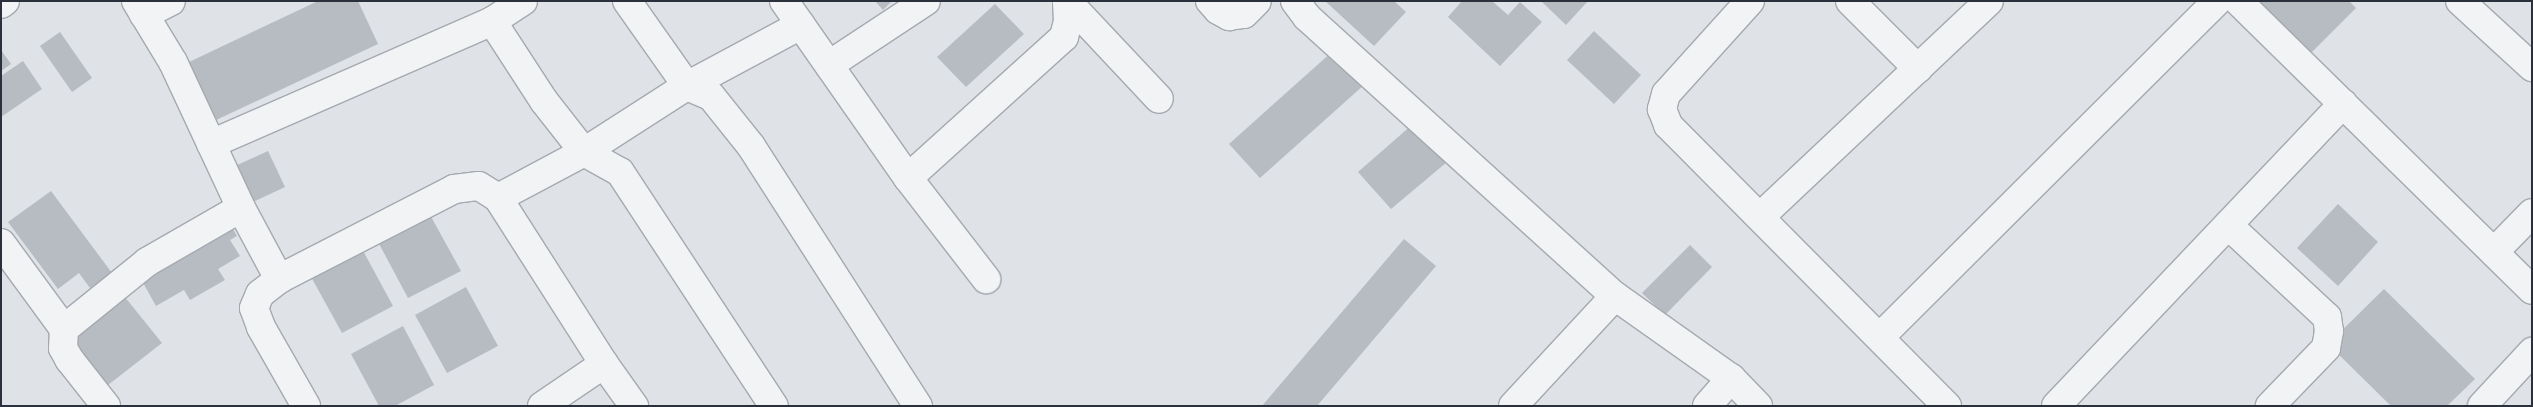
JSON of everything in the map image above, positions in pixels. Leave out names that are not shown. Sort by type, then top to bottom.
[{"type":"street","points":[[1,4],[5,1]]},
{"type":"street","points":[[171,1],[140,8],[173,62],[241,208],[279,279]]},
{"type":"street","points":[[211,144],[492,21],[523,1]]},
{"type":"street","points":[[627,1],[687,86],[710,96],[751,146],[918,406]]},
{"type":"street","points":[[784,1],[908,178],[986,279]]},
{"type":"street","points":[[830,65],[926,1]]},
{"type":"street","points":[[908,178],[1064,37],[1068,21],[1067,1]]},
{"type":"street","points":[[1067,1],[1159,100]]},
{"type":"street","points":[[1210,1],[1218,10],[1229,16],[1244,14],[1257,1]]},
{"type":"street","points":[[1295,1],[1307,17],[1615,296],[1731,378],[1758,406]]},
{"type":"street","points":[[1750,1],[1666,94],[1662,108],[1668,125],[1761,216],[1947,406]]},
{"type":"street","points":[[1850,1],[1918,69]]},
{"type":"street","points":[[1761,216],[1989,1]]},
{"type":"street","points":[[1880,337],[2217,1]]},
{"type":"street","points":[[2238,1],[2532,290]]},
{"type":"street","points":[[2461,2],[2532,67]]},
{"type":"street","points":[[492,21],[544,101],[584,152],[620,172],[774,406]]},
{"type":"street","points":[[498,198],[584,152],[687,86],[801,24]]},
{"type":"street","points":[[2056,406],[2343,104]]},
{"type":"street","points":[[306,406],[261,327],[254,308],[260,294],[279,279],[454,189],[479,186],[498,198],[604,364],[634,406]]},
{"type":"street","points":[[64,330],[147,262],[241,208]]},
{"type":"street","points":[[2494,252],[2532,213]]},
{"type":"street","points":[[2228,225],[2327,317],[2329,331],[2326,348],[2270,406]]},
{"type":"street","points":[[1,243],[64,330],[63,348],[106,406]]},
{"type":"street","points":[[1513,406],[1615,296]]},
{"type":"street","points":[[2482,406],[2532,352]]},
{"type":"street","points":[[542,406],[604,364]]},
{"type":"street","points":[[1707,406],[1731,378]]},
{"type":"building","points":[[318,1],[358,1],[378,44],[214,121],[187,63]]},
{"type":"building","points":[[875,1],[892,1],[883,10]]},
{"type":"building","points":[[1325,1],[1394,1],[1406,12],[1374,46]]},
{"type":"building","points":[[1462,1],[1492,1],[1508,15],[1520,2],[1542,22],[1500,66],[1448,17]]},
{"type":"building","points":[[1541,1],[1588,1],[1566,25]]},
{"type":"building","points":[[2245,1],[2349,1],[2356,8],[2304,60]]},
{"type":"building","points":[[995,4],[1024,34],[966,87],[937,57]]},
{"type":"building","points":[[1594,31],[1641,75],[1614,104],[1567,60]]},
{"type":"building","points":[[60,32],[92,78],[72,92],[40,46]]},
{"type":"building","points":[[1,50],[11,64],[1,71]]},
{"type":"building","points":[[1333,51],[1364,85],[1260,178],[1229,144]]},
{"type":"building","points":[[23,61],[42,89],[1,117],[1,76]]},
{"type":"building","points":[[1413,124],[1447,162],[1391,209],[1358,172]]},
{"type":"building","points":[[268,151],[285,187],[251,203],[233,167]]},
{"type":"building","points":[[51,191],[112,273],[90,288],[79,273],[58,289],[8,222]]},
{"type":"building","points":[[2338,204],[2378,242],[2338,286],[2297,248]]},
{"type":"building","points":[[429,213],[461,271],[408,298],[377,240]]},
{"type":"building","points":[[229,222],[237,236],[230,240],[240,256],[218,269],[225,280],[190,300],[184,290],[156,306],[141,279]]},
{"type":"building","points":[[1404,239],[1436,266],[1317,406],[1262,406]]},
{"type":"building","points":[[1690,245],[1712,267],[1665,315],[1642,293]]},
{"type":"building","points":[[361,247],[393,306],[342,333],[310,275]]},
{"type":"building","points":[[466,287],[498,346],[447,373],[415,315]]},
{"type":"building","points":[[2384,289],[2475,379],[2447,406],[2391,406],[2328,344]]},
{"type":"building","points":[[120,291],[162,343],[108,385],[67,333]]},
{"type":"building","points":[[403,326],[434,385],[395,406],[379,406],[351,354]]}]
